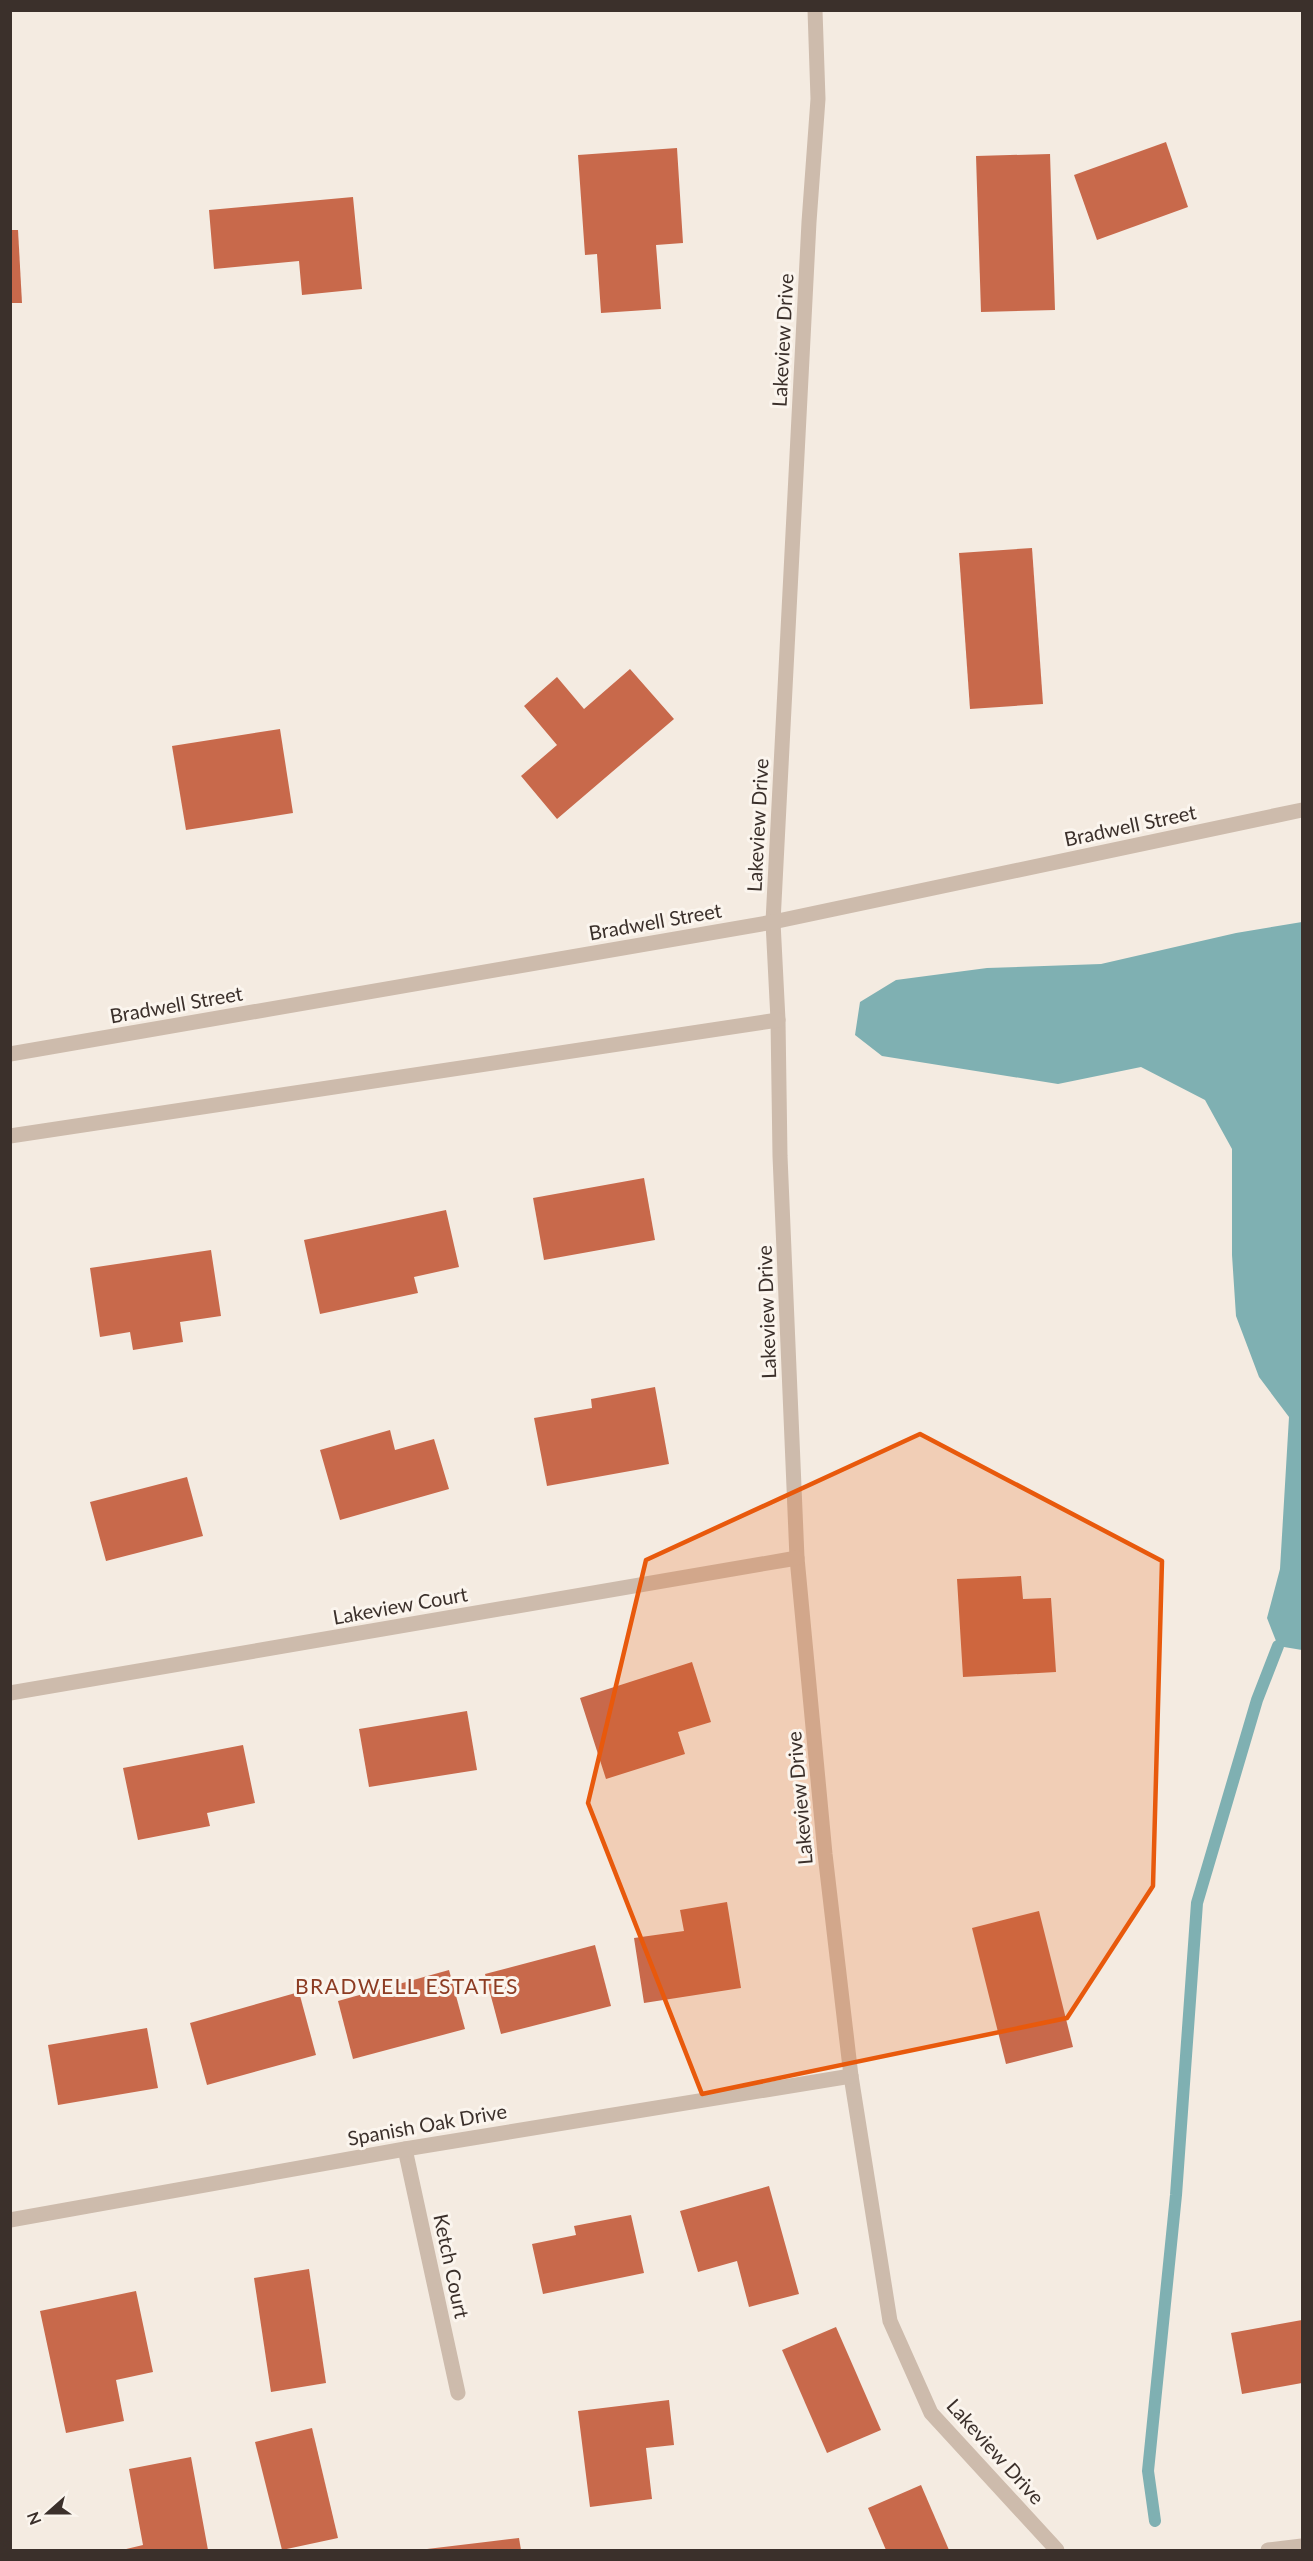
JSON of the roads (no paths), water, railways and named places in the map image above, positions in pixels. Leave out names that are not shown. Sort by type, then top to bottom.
[{"type":"street","name":"Lakeview Drive","points":[[815,10],[818,99],[809,222],[773,922],[778,1020],[780,1156],[797,1558],[825,1854],[851,2076],[890,2321],[931,2413],[1057,2550]]},
{"type":"street","name":"Bradwell Street","points":[[10,1054],[773,922],[1302,810]]},
{"type":"street","points":[[10,1136],[778,1020]]},
{"type":"street","name":"Lakeview Court","points":[[10,1693],[797,1558]]},
{"type":"street","name":"Spanish Oak Drive","points":[[10,2220],[405,2149],[851,2076]]},
{"type":"street","name":"Ketch Court","points":[[405,2149],[458,2392]]},
{"type":"street","points":[[1268,2550],[1302,2546]]},
{"type":"water","points":[[1302,922],[1302,1650],[1278,1646],[1267,1618],[1280,1569],[1289,1417],[1259,1377],[1236,1316],[1232,1255],[1232,1149],[1205,1100],[1141,1067],[1058,1084],[882,1056],[855,1035],[860,1002],[896,980],[987,968],[1101,964],[1236,933]]},
{"type":"waterway","points":[[1155,2521],[1148,2471],[1176,2195],[1197,1903],[1257,1700],[1278,1646]]},
{"type":"district","name":"BRADWELL ESTATES","points":[[407,1985]]}]
